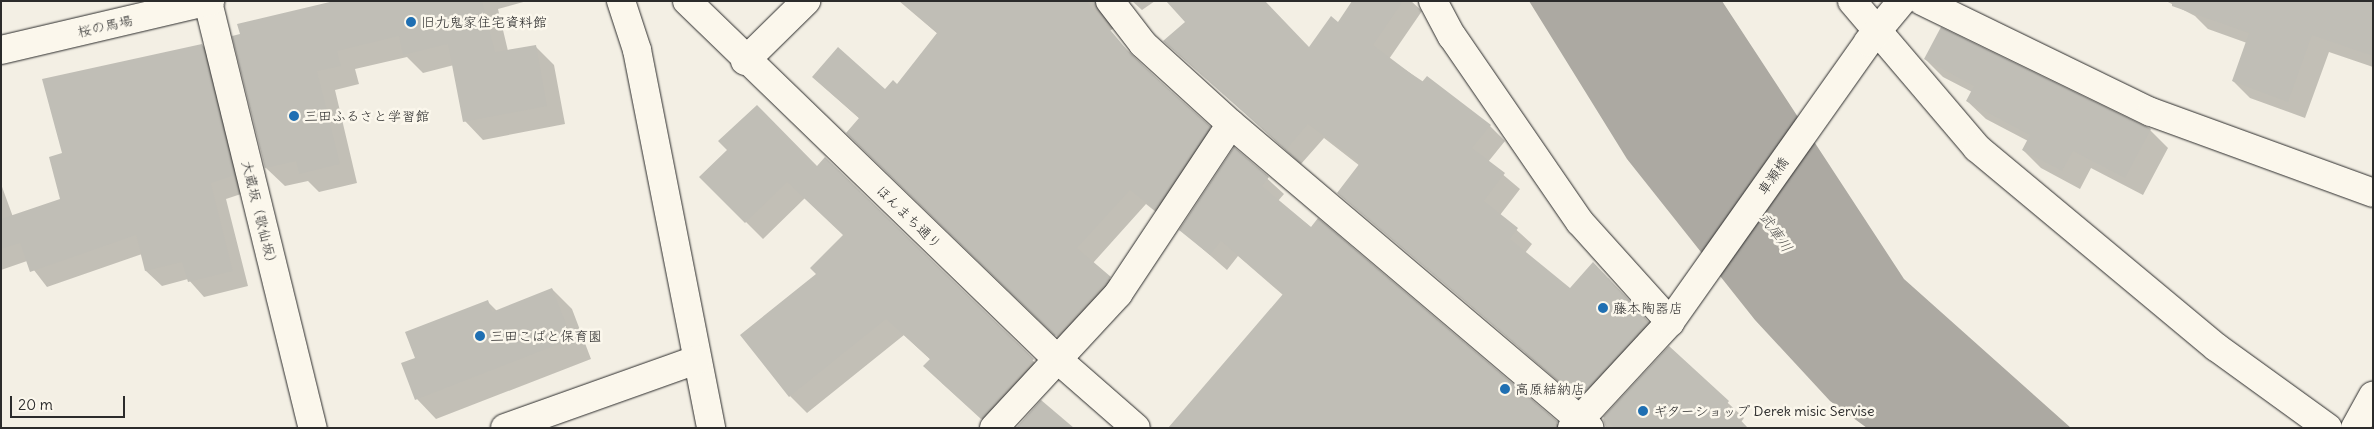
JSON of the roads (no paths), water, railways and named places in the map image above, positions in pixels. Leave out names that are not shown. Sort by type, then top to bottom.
[{"type":"street","name":"桜の馬場","points":[[1,50],[209,1]]},
{"type":"street","name":"大蔵坂（歌仙坂）","points":[[209,1],[313,428]]},
{"type":"street","points":[[620,1],[637,50],[696,360],[711,428]]},
{"type":"street","name":"ほんまち通り","points":[[687,1],[745,61],[1056,358],[1136,428]]},
{"type":"street","points":[[745,61],[806,1]]},
{"type":"street","points":[[1110,1],[1144,44],[1231,124],[1580,425]]},
{"type":"street","points":[[1433,1],[1452,36],[1580,222],[1674,316]]},
{"type":"street","points":[[1852,1],[1872,37],[1978,148],[2216,347],[2328,428]]},
{"type":"street","name":"車瀬橋","points":[[1580,425],[1674,316],[1872,37],[1902,1]]},
{"type":"street","points":[[1922,1],[2151,112],[2373,193]]},
{"type":"street","points":[[994,428],[1056,358],[1118,294],[1231,124]]},
{"type":"street","points":[[505,428],[696,360]]},
{"type":"street","points":[[2355,428],[2373,396]]},
{"type":"water","name":"武庫川","points":[[1529,1],[1722,1],[1904,279],[2071,428],[1867,428],[1830,401],[1755,320],[1627,159]]},
{"type":"place","name":"旧九鬼家住宅資料館","points":[[411,22]]},
{"type":"place","name":"三田ふるさと学習館","points":[[294,116]]},
{"type":"place","name":"藤本陶器店","points":[[1603,308]]},
{"type":"place","name":"三田こばと保育園","points":[[480,336]]},
{"type":"place","name":"高原結納店","points":[[1505,389]]},
{"type":"place","name":"ギターショップ Derek misic Servise","points":[[1643,411]]}]
